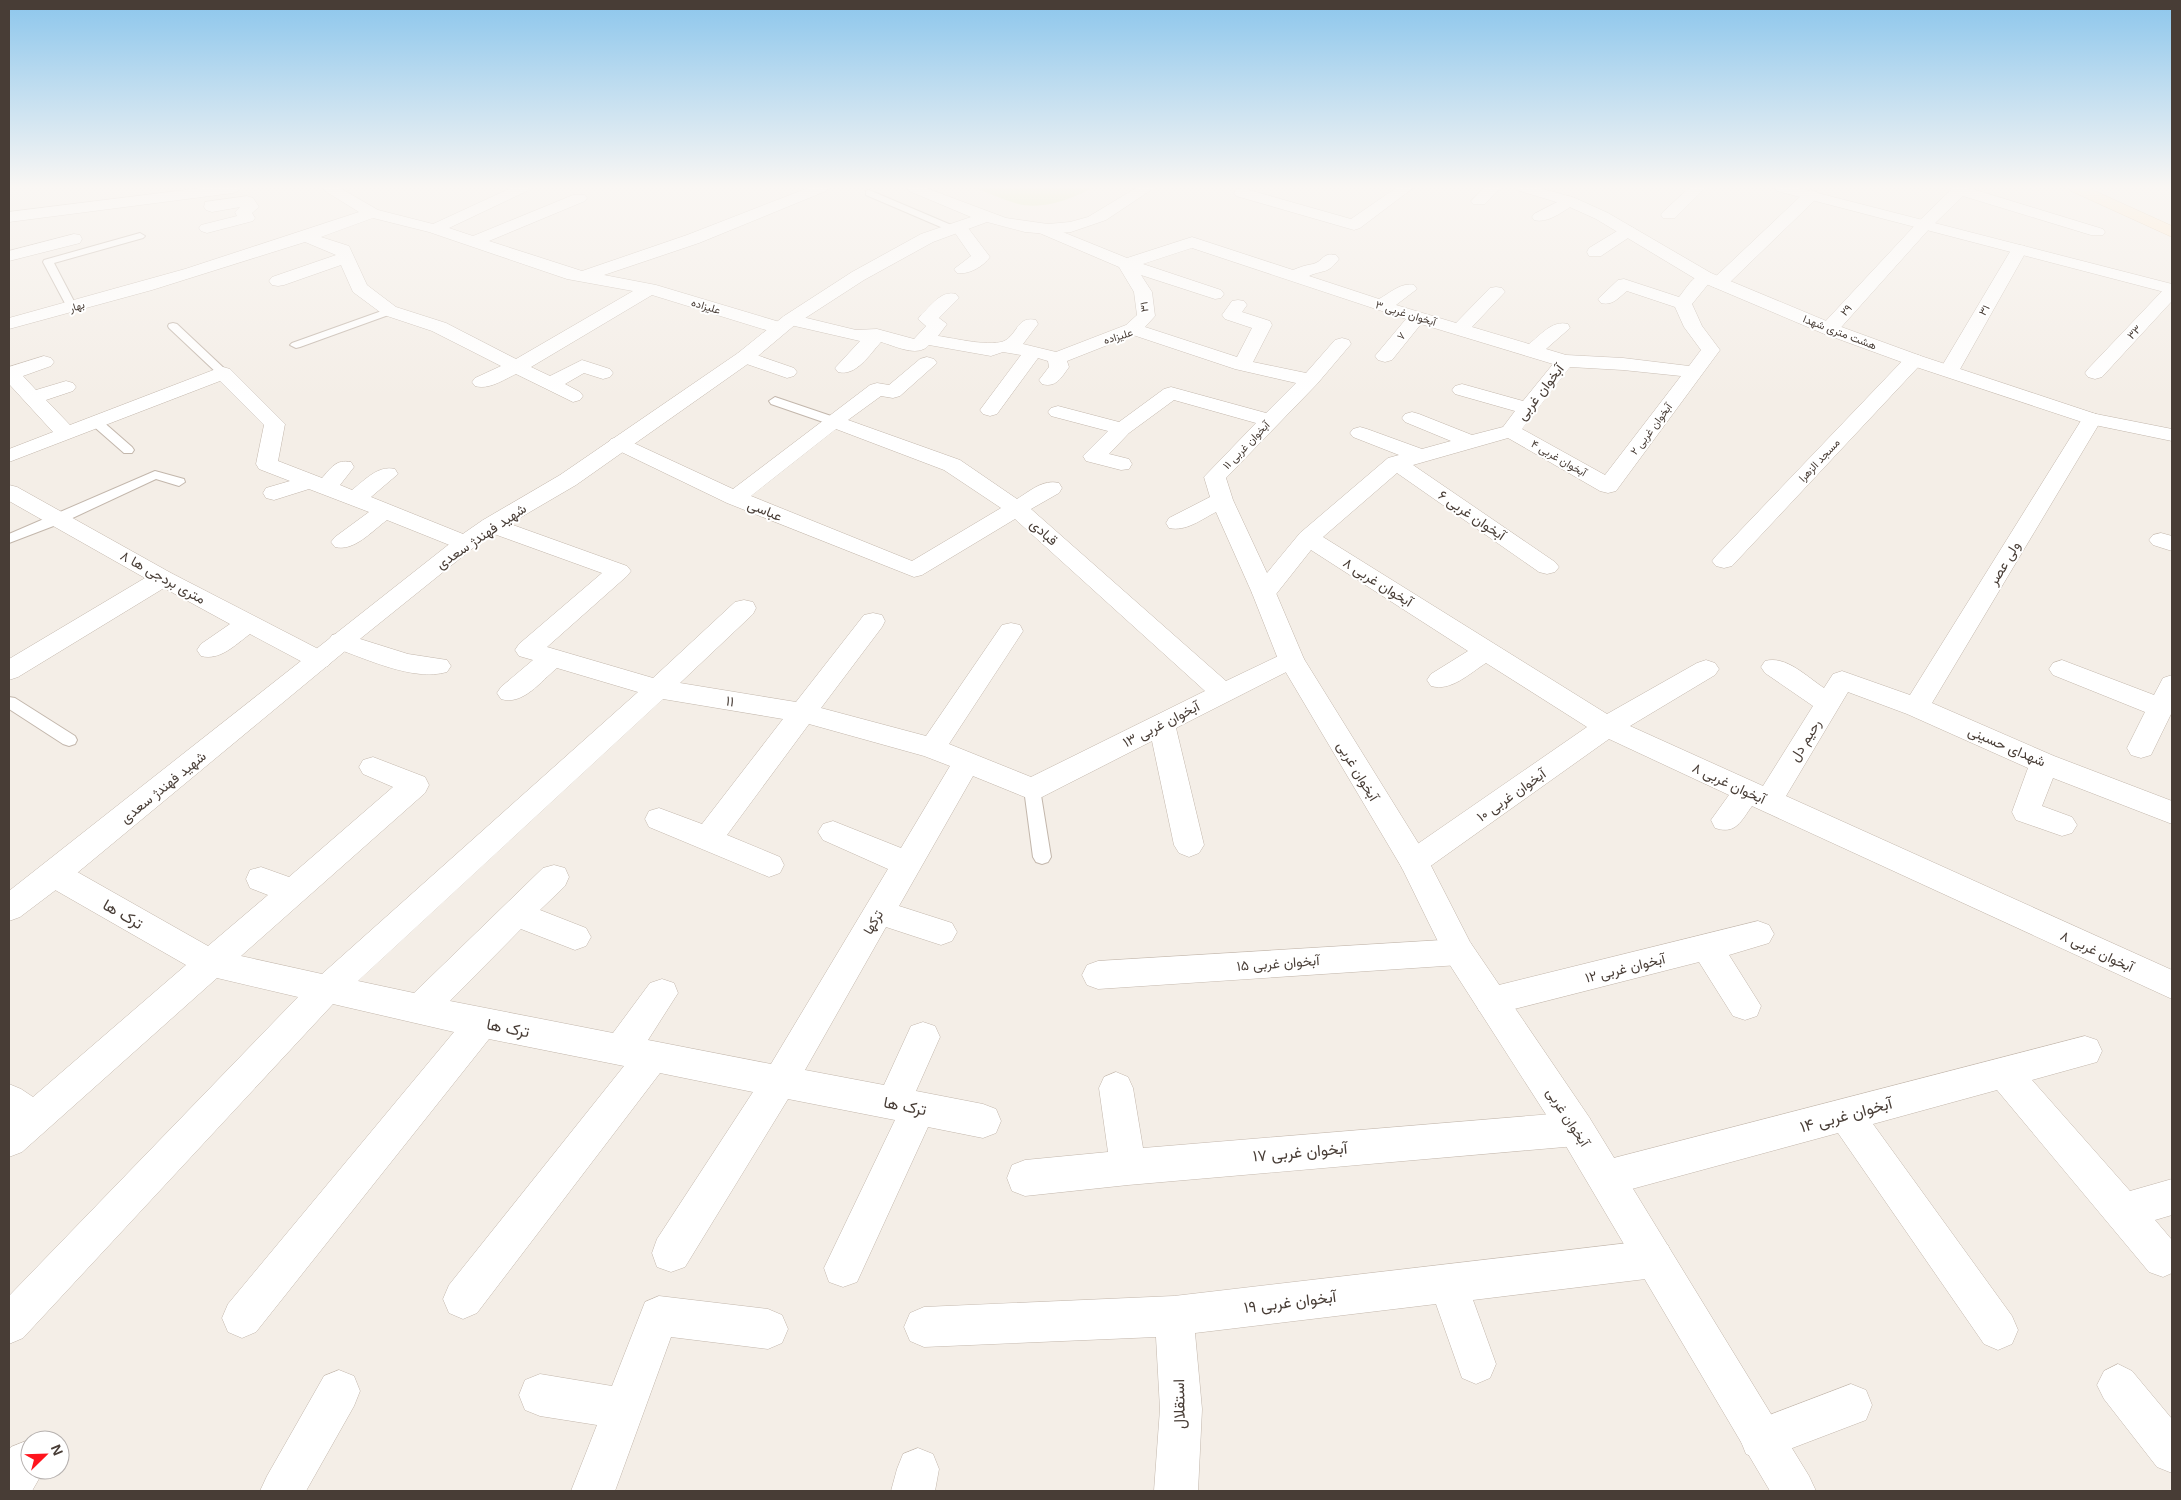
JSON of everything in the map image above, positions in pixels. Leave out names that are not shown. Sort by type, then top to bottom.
[{"type":"street","name":"بهار","points":[[9,324],[241,258]]},
{"type":"street","points":[[278,281],[343,258]]},
{"type":"street","points":[[346,258],[359,288],[390,311],[439,327],[573,396]]},
{"type":"street","name":"علیزاده","points":[[524,258],[584,277],[650,289],[784,324],[856,336],[877,335],[990,350],[1001,346],[1034,351],[1057,358],[1133,329],[1242,365],[1310,380]]},
{"type":"street","points":[[584,277],[638,258]]},
{"type":"street","name":"شهید فهندژ سعدی","points":[[9,908],[54,874],[465,543],[568,480],[618,443],[745,357],[784,324],[891,258]]},
{"type":"street","points":[[964,269],[978,258]]},
{"type":"street","points":[[1112,258],[1215,294]]},
{"type":"street","name":"آبخوان غربی ۳","points":[[1126,264],[1144,258]]},
{"type":"street","name":"آبخوان غربی ۳","points":[[1238,258],[1381,306],[1565,361]]},
{"type":"street","name":"هشت متری شهدا","points":[[1674,258],[1712,280],[1829,329],[1914,360],[2092,418],[2172,435]]},
{"type":"street","points":[[1683,304],[1738,258]]},
{"type":"street","name":"۲۹","points":[[1829,329],[1894,258]]},
{"type":"street","name":"۳۱","points":[[1949,371],[2014,258]]},
{"type":"street","points":[[2050,258],[2172,290]]},
{"type":"street","points":[[1293,277],[1310,269],[1321,268],[1330,259]]},
{"type":"street","name":"۳۱","points":[[1126,264],[1143,292],[1146,316],[1133,329]]},
{"type":"street","points":[[1607,299],[1624,284],[1683,304],[1692,327],[1711,350],[1694,372]]},
{"type":"street","points":[[482,382],[516,367],[650,289]]},
{"type":"street","points":[[1381,306],[1408,289]]},
{"type":"street","name":"۳۳","points":[[2095,373],[2172,290]]},
{"type":"street","points":[[1460,329],[1496,292]]},
{"type":"street","points":[[921,342],[938,324],[927,319],[950,298]]},
{"type":"street","points":[[1238,305],[1231,315],[1263,325],[1242,365]]},
{"type":"street","name":"۷","points":[[1385,356],[1418,316]]},
{"type":"street","points":[[1010,347],[1029,324]]},
{"type":"street","points":[[1533,351],[1561,328]]},
{"type":"street","points":[[845,368],[877,335]]},
{"type":"street","name":"آبخوان غربی ۱۱","points":[[1264,593],[1222,500],[1215,477],[1310,380],[1342,344]]},
{"type":"street","points":[[990,410],[1034,351]]},
{"type":"street","points":[[745,357],[787,372]]},
{"type":"street","points":[[1049,380],[1059,367],[1057,358]]},
{"type":"street","name":"مسجد الزهرا","points":[[1724,561],[1914,360]]},
{"type":"street","name":"آبخوان غربی","points":[[1694,372],[1623,364],[1565,361],[1510,431],[1396,463],[1308,538],[1264,593],[1291,659],[1414,862],[1459,952],[1576,1129],[1794,1491]]},
{"type":"street","points":[[44,362],[9,373],[66,433]]},
{"type":"street","points":[[735,498],[877,389],[893,392],[927,363]]},
{"type":"street","points":[[550,384],[582,366],[602,373]]},
{"type":"street","name":"آبخوان غربی ۲","points":[[1608,486],[1694,372]]},
{"type":"street","points":[[9,456],[223,373],[275,424],[267,464],[465,543]]},
{"type":"street","points":[[33,398],[66,387]]},
{"type":"street","points":[[1462,390],[1527,408]]},
{"type":"street","points":[[1122,464],[1094,456],[1122,429],[1171,393],[1269,420]]},
{"type":"street","points":[[1058,412],[1122,429]]},
{"type":"street","points":[[1412,418],[1471,442]]},
{"type":"street","name":"ولی عصر","points":[[1916,707],[2092,418]]},
{"type":"street","name":"قبادی","points":[[833,421],[952,465],[1016,508],[1223,693]]},
{"type":"street","name":"آبخوان غربی ۴","points":[[1510,431],[1608,486]]},
{"type":"street","points":[[1360,433],[1420,456]]},
{"type":"street","name":"عباسی","points":[[618,443],[735,498],[914,570],[1016,508]]},
{"type":"street","name":"آبخوان غربی ۶","points":[[1396,463],[1547,567]]},
{"type":"street","points":[[964,473],[988,464]]},
{"type":"street","points":[[274,494],[318,484],[343,467]]},
{"type":"street","points":[[355,499],[387,474]]},
{"type":"street","points":[[1016,508],[1051,488]]},
{"type":"street","name":"۸ متری بردجی ها","points":[[9,492],[163,578],[319,660]]},
{"type":"street","points":[[1177,522],[1222,500]]},
{"type":"street","points":[[344,542],[385,511]]},
{"type":"street","points":[[491,526],[619,571],[541,654],[510,693]]},
{"type":"street","name":"آبخوان غربی ۸","points":[[1308,538],[1608,727],[2172,985]]},
{"type":"street","points":[[9,671],[163,578]]},
{"type":"street","points":[[9,1324],[326,990],[658,689],[744,608]]},
{"type":"street","points":[[707,839],[873,621]]},
{"type":"street","points":[[210,650],[248,623]]},
{"type":"street","points":[[932,748],[1011,631]]},
{"type":"street","points":[[341,642],[406,663],[438,666]]},
{"type":"street","points":[[1440,680],[1486,651]]},
{"type":"street","name":"۱۱","points":[[541,654],[658,689],[803,713],[932,748],[1032,789]]},
{"type":"street","name":"آبخوان غربی ۱۳","points":[[1032,789],[1291,659]]},
{"type":"street","points":[[1774,666],[1828,703]]},
{"type":"street","name":"آبخوان غربی ۱۰","points":[[1414,862],[1608,727],[1706,669]]},
{"type":"street","points":[[2062,669],[2161,708]]},
{"type":"street","name":"شهدای حسینی","points":[[1842,680],[1916,707],[2044,762],[2172,813]]},
{"type":"street","name":"رحیم دل","points":[[1725,820],[1758,796],[1828,703],[1842,680]]},
{"type":"street","points":[[2141,748],[2172,684]]},
{"type":"street","points":[[1162,724],[1190,845]]},
{"type":"street","points":[[2044,762],[2026,812],[2062,825]]},
{"type":"street","name":"ترکها","points":[[671,1253],[780,1081],[966,763]]},
{"type":"street","points":[[9,1140],[21,1109],[210,963],[415,785],[373,767]]},
{"type":"street","points":[[659,819],[769,865]]},
{"type":"street","points":[[833,832],[907,864]]},
{"type":"street","name":"ترک ها","points":[[54,874],[210,963],[482,1023],[983,1121]]},
{"type":"street","points":[[420,1009],[554,877]]},
{"type":"street","points":[[261,879],[292,892]]},
{"type":"street","points":[[879,912],[941,932]]},
{"type":"street","points":[[516,914],[575,937]]},
{"type":"street","name":"آبخوان غربی ۱۲","points":[[1491,1001],[1758,934]]},
{"type":"street","points":[[1706,947],[1746,1006]]},
{"type":"street","name":"آبخوان غربی ۱۵","points":[[1098,974],[1459,952]]},
{"type":"street","points":[[463,1300],[637,1053],[662,993]]},
{"type":"street","points":[[242,1318],[482,1023]]},
{"type":"street","points":[[843,1268],[906,1106],[923,1037]]},
{"type":"street","name":"آبخوان غربی ۱۴","points":[[1606,1178],[2085,1051]]},
{"type":"street","points":[[2004,1073],[2163,1258]]},
{"type":"street","points":[[1116,1088],[1128,1167]]},
{"type":"street","points":[[1846,1115],[1998,1330]]},
{"type":"street","name":"آبخوان غربی ۱۷","points":[[1025,1178],[1128,1167],[1576,1129]]},
{"type":"street","points":[[2123,1212],[2172,1197]]},
{"type":"street","name":"آبخوان غربی ۱۹","points":[[924,1327],[1174,1316],[1654,1259]]},
{"type":"street","points":[[1448,1283],[1476,1364]]},
{"type":"street","points":[[593,1491],[659,1316],[768,1329]]},
{"type":"street","name":"استقلال","points":[[1174,1316],[1181,1409],[1176,1491]]},
{"type":"street","points":[[2118,1385],[2172,1452]]},
{"type":"street","points":[[282,1491],[339,1391]]},
{"type":"street","points":[[540,1394],[624,1408]]},
{"type":"street","points":[[1761,1439],[1851,1406]]},
{"type":"lane","points":[[62,258],[48,262],[72,307]]},
{"type":"lane","points":[[296,345],[390,311]]},
{"type":"lane","points":[[173,326],[223,373]]},
{"type":"lane","points":[[775,401],[833,421]]},
{"type":"lane","points":[[96,422],[128,450]]},
{"type":"lane","points":[[9,539],[59,519],[155,475],[179,482]]},
{"type":"lane","points":[[9,702],[69,740]]},
{"type":"lane","points":[[1032,789],[1042,857]]}]
